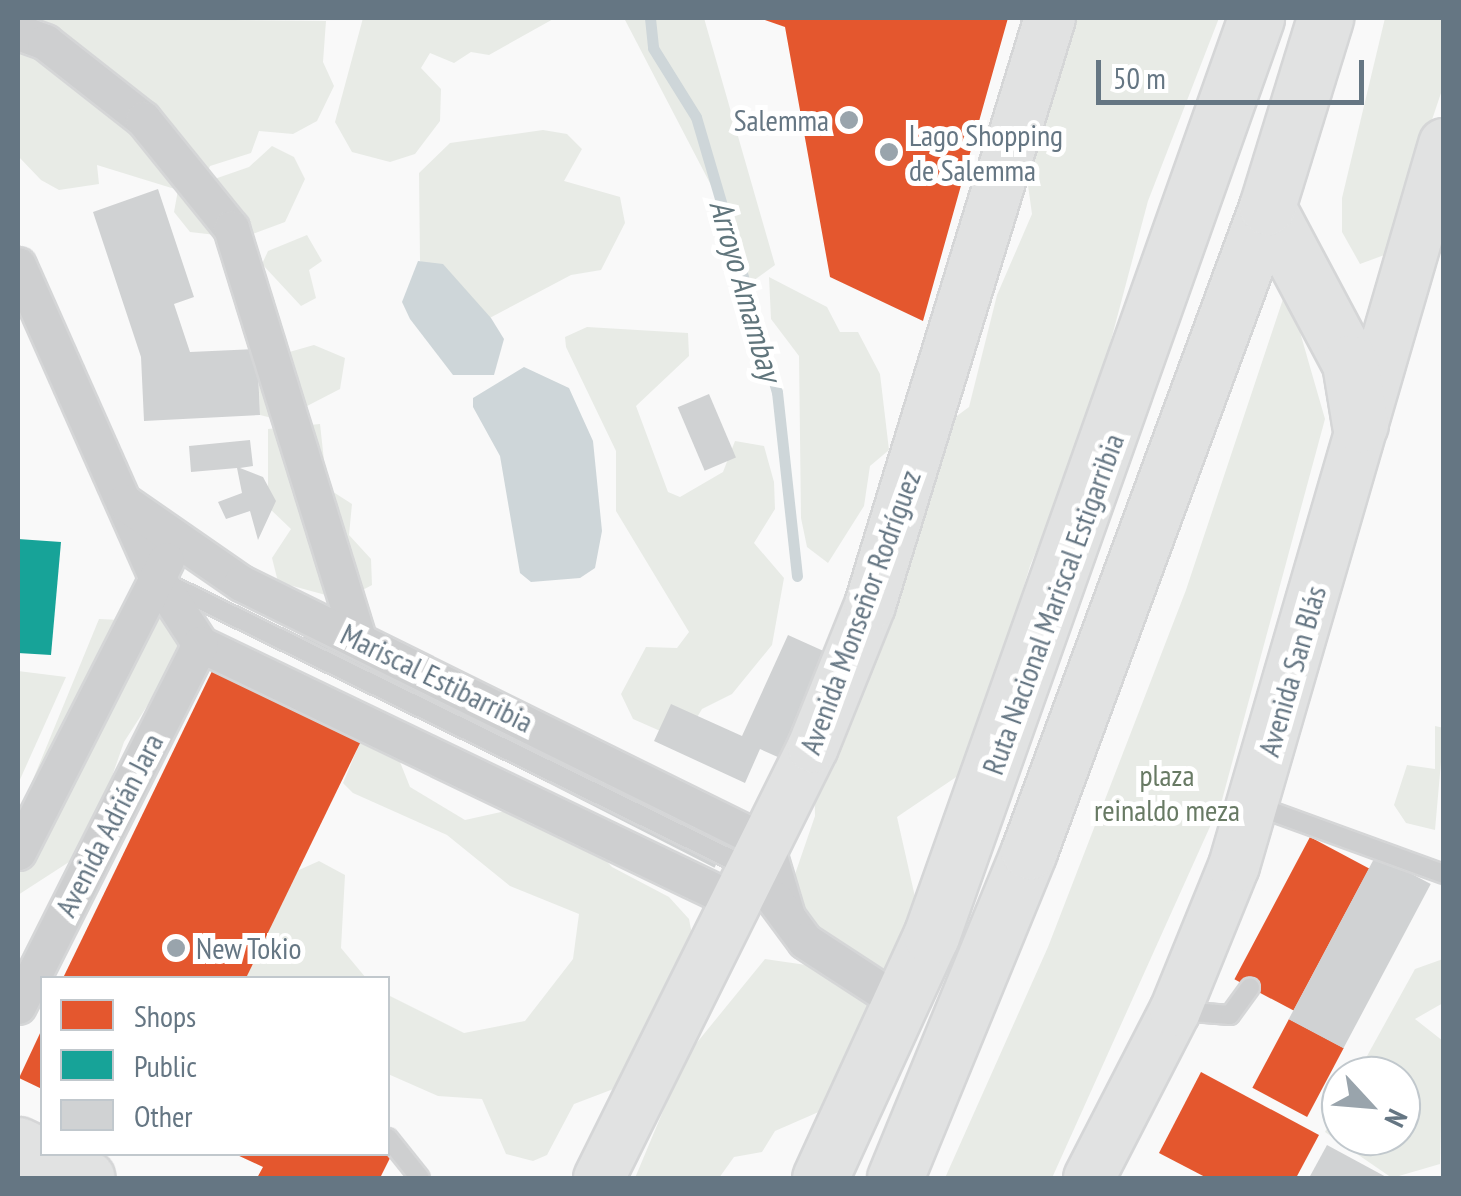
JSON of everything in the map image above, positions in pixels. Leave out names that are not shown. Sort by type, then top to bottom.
[{"type":"main road","name":"Ruta Nacional Mariscal Estigarribia","points":[[820,1178],[903,1005],[1051,615],[1256,18]]},
{"type":"main road","name":"Ruta Nacional Mariscal Estigarribia","points":[[895,1178],[1029,851],[1267,208],[1325,18]]},
{"type":"main road","points":[[1267,208],[1350,363],[1360,424]]},
{"type":"main road","points":[[41,1156],[88,1178]]},
{"type":"street","name":"Avenida Monseñor Rodríguez","points":[[600,1178],[752,871],[870,605],[1050,18]]},
{"type":"street","points":[[18,32],[45,42],[143,119],[231,228],[358,639]]},
{"type":"street","name":"Avenida San Blás","points":[[1101,1174],[1175,1011],[1254,804],[1360,424],[1444,144]]},
{"type":"street","name":"Mariscal Estibarribia","points":[[18,265],[157,578],[200,644]]},
{"type":"street","name":"Mariscal Estibarribia","points":[[119,498],[175,542],[358,639],[752,871]]},
{"type":"street","points":[[18,852],[175,542]]},
{"type":"street","points":[[200,644],[752,871],[805,941],[903,1005]]},
{"type":"street","name":"Avenida Adrián Jara","points":[[18,1006],[200,644]]},
{"type":"lane","name":"Mariscal Estibarribia","points":[[157,578],[752,871]]},
{"type":"lane","points":[[1254,804],[1330,840],[1444,874]]},
{"type":"lane","points":[[1175,1011],[1230,1016],[1250,987]]},
{"type":"lane","points":[[390,1140],[420,1178]]},
{"type":"green space","points":[[42,18],[326,21],[323,62],[334,86],[317,121],[293,134],[259,131],[251,153],[210,166],[203,183],[249,167],[272,146],[294,157],[305,179],[285,222],[242,238],[190,232],[174,212],[178,190],[97,165],[99,184],[59,190],[41,180],[18,156],[18,43]]},
{"type":"green space","points":[[363,18],[555,18],[489,55],[471,52],[454,63],[430,53],[421,68],[441,89],[440,121],[415,154],[390,162],[352,152],[335,122]]},
{"type":"green space","points":[[624,18],[704,18],[775,265],[753,281],[731,262],[713,189]]},
{"type":"green space","points":[[1056,18],[1219,18],[1148,201],[1089,423],[1030,566],[968,769],[897,817],[922,928],[880,979],[806,952],[792,883],[815,816],[814,757],[946,424],[969,407],[997,295],[1032,214],[1023,150]]},
{"type":"green space","points":[[1385,18],[1443,18],[1443,87],[1387,254],[1360,264],[1342,232],[1342,198]]},
{"type":"green space","points":[[543,130],[567,134],[582,149],[564,181],[620,197],[625,223],[601,270],[571,275],[484,321],[420,261],[419,173],[450,143]]},
{"type":"green space","points":[[307,235],[322,261],[309,270],[316,298],[301,306],[262,264],[268,251]]},
{"type":"green space","points":[[769,277],[827,307],[840,332],[858,332],[880,374],[889,450],[870,466],[864,506],[828,563],[807,547],[801,518],[799,356],[771,319]]},
{"type":"green space","name":"plaza reinaldo meza","points":[[1287,287],[1325,419],[1222,800],[1052,1178],[945,1178],[1048,947],[1186,590]]},
{"type":"green space","points":[[587,327],[688,333],[689,356],[636,406],[668,492],[680,497],[723,472],[735,441],[764,446],[774,482],[775,509],[754,543],[784,578],[772,645],[732,694],[702,709],[683,741],[633,719],[621,694],[646,647],[677,648],[689,632],[616,511],[616,451],[566,347],[565,337]]},
{"type":"green space","points":[[314,345],[345,358],[340,389],[280,420],[260,415],[258,361]]},
{"type":"green space","points":[[320,424],[327,488],[352,504],[349,535],[371,559],[372,585],[344,600],[278,582],[272,558],[291,529],[268,507],[268,429]]},
{"type":"green space","points":[[166,610],[183,650],[124,742],[86,851],[18,895],[18,816],[99,619],[142,621]]},
{"type":"green space","points":[[18,671],[66,677],[18,784]]},
{"type":"green space","points":[[1435,726],[1444,728],[1435,830],[1406,823],[1394,805],[1407,765],[1435,769]]},
{"type":"green space","points":[[362,738],[398,757],[410,787],[465,820],[510,810],[568,821],[612,867],[669,897],[689,919],[695,950],[616,1088],[574,1104],[547,1155],[533,1161],[506,1154],[482,1099],[438,1096],[390,1075],[390,996],[464,1033],[525,1021],[573,959],[579,914],[510,886],[447,835],[353,793],[343,783]]},
{"type":"green space","points":[[319,861],[345,875],[341,948],[364,976],[236,976],[290,874]]},
{"type":"green space","points":[[765,959],[813,966],[874,999],[830,1107],[775,1131],[762,1152],[734,1157],[719,1178],[635,1178],[686,1056]]},
{"type":"green space","points":[[1443,959],[1443,1003],[1415,1019],[1443,1041],[1440,1164],[1392,1178],[1360,1156],[1421,1156],[1421,1056],[1367,1056],[1415,969]]},
{"type":"shaded area","points":[[418,261],[443,264],[491,318],[504,339],[494,375],[453,375],[410,319],[402,302]]},
{"type":"shaded area","points":[[524,367],[569,388],[593,441],[602,531],[595,568],[580,578],[531,582],[520,573],[500,456],[473,407],[473,398]]},
{"type":"building: Shops","name":"Lago Shopping de Salemma","points":[[759,18],[1008,18],[923,321],[830,277],[785,27]]},
{"type":"building: Shops","points":[[215,665],[363,737],[247,976],[64,976]]},
{"type":"building: Shops","points":[[1310,837],[1369,868],[1294,1011],[1234,979]]},
{"type":"building: Shops","points":[[1289,1019],[1344,1048],[1340,1056],[1321,1056],[1321,1091],[1307,1117],[1252,1088]]},
{"type":"building: Shops","points":[[40,1033],[40,1088],[19,1078]]},
{"type":"building: Shops","points":[[1201,1072],[1319,1135],[1296,1178],[1207,1178],[1159,1153]]},
{"type":"building: Shops","points":[[390,1145],[395,1148],[380,1178],[257,1178],[263,1167],[239,1156],[390,1156]]},
{"type":"building: Public","points":[[18,539],[61,542],[51,655],[18,653]]},
{"type":"building: Other","points":[[158,189],[194,297],[174,304],[190,352],[257,349],[260,415],[144,421],[141,357],[93,212]]},
{"type":"building: Other","points":[[709,394],[736,458],[705,471],[678,407]]},
{"type":"building: Other","points":[[250,440],[253,466],[240,468],[263,477],[276,501],[258,540],[250,511],[226,519],[218,502],[242,493],[237,468],[191,472],[189,446]]},
{"type":"building: Other","points":[[308,628],[728,842],[714,868],[295,654]]},
{"type":"building: Other","points":[[788,635],[828,653],[780,758],[760,749],[745,783],[654,741],[671,704],[742,736]]},
{"type":"building: Other","points":[[1376,855],[1431,884],[1343,1048],[1289,1019]]},
{"type":"building: Other","points":[[1321,1156],[1347,1156],[1388,1178],[1309,1178]]},
{"type":"waterway","name":"Arroyo Amambay","points":[[650,18],[653,48],[696,117],[777,392],[797,576]]},
{"type":"place","name":"Salemma","points":[[849,120]]},
{"type":"place","name":"Lago Shopping de Salemma","points":[[889,152]]},
{"type":"place","name":"New Tokio","points":[[176,948]]}]
